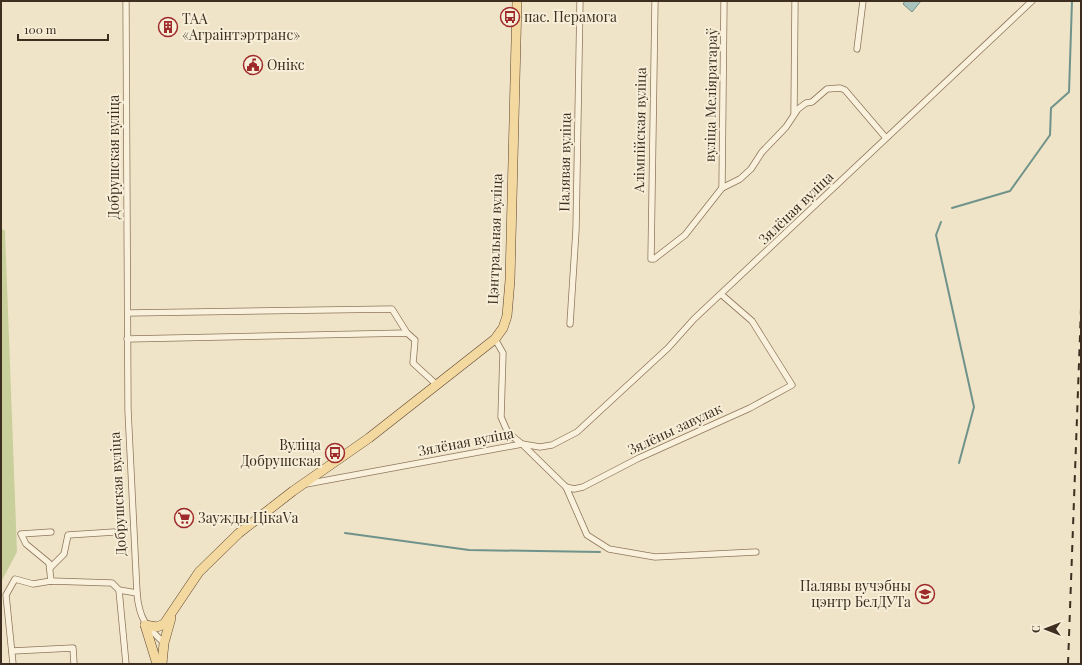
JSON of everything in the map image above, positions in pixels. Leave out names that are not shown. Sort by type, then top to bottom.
[{"type":"main road","name":"Цэнтральная вуліца","points":[[172,615],[185,591],[208,562],[239,533],[302,485],[369,438],[495,339],[503,328],[507,316],[510,280],[517,1]]},
{"type":"main road","points":[[145,625],[157,627],[164,624],[172,615]]},
{"type":"main road","points":[[162,664],[164,643],[172,615]]},
{"type":"main road","points":[[145,625],[152,642],[157,664]]},
{"type":"street","name":"Добрушская вуліца","points":[[126,1],[128,410],[137,593],[141,616],[145,625],[164,643]]},
{"type":"street","name":"Палявая вуліца","points":[[570,324],[576,230],[580,1]]},
{"type":"street","name":"Алімпійская вуліца","points":[[655,1],[651,259],[654,259],[685,235],[722,188]]},
{"type":"street","name":"вуліца Меліяратараў","points":[[722,188],[724,1]]},
{"type":"street","points":[[794,114],[795,1]]},
{"type":"street","points":[[857,50],[863,1]]},
{"type":"street","name":"Зялёная вуліца","points":[[302,485],[522,444],[540,447],[552,445],[577,432],[668,348],[694,319],[722,295],[1032,1]]},
{"type":"street","points":[[722,188],[740,179],[751,169],[762,152],[786,127],[794,114],[802,106],[812,102],[827,89],[840,88],[845,90],[886,138]]},
{"type":"street","name":"Зялёны завулак","points":[[566,487],[574,489],[583,487],[639,458],[750,408],[792,385],[752,321],[722,295]]},
{"type":"street","points":[[128,313],[392,309],[407,333],[415,340],[413,363],[437,385]]},
{"type":"street","points":[[127,339],[407,333]]},
{"type":"street","points":[[495,339],[503,353],[501,418],[508,433],[522,444],[566,487],[587,535],[609,549],[655,557],[756,552]]},
{"type":"street","points":[[51,581],[49,563],[26,544],[21,534],[52,532]]},
{"type":"street","points":[[50,568],[64,554],[68,535],[114,532]]},
{"type":"street","points":[[13,664],[6,595],[15,579],[33,584],[51,581],[112,583],[119,590],[137,593]]},
{"type":"street","points":[[119,590],[126,664]]},
{"type":"street","points":[[12,651],[74,648],[74,664]]},
{"type":"green space","points":[[1,228],[5,231],[17,552],[1,582]]},
{"type":"water","points":[[905,1],[921,1],[912,12],[903,4]]},
{"type":"waterway","points":[[952,208],[1010,191],[1050,135],[1051,108],[1069,92],[1072,1]]},
{"type":"waterway","points":[[941,222],[936,235],[974,407],[959,463]]},
{"type":"waterway","points":[[345,533],[469,550],[600,552]]},
{"type":"railway","points":[[1068,664],[1081,308]]},
{"type":"place","name":"пас. Перамога","points":[[510,17]]},
{"type":"place","name":"ТАА «Аграінтэртранс»","points":[[168,27]]},
{"type":"place","name":"Онікс","points":[[253,65]]},
{"type":"place","name":"Вуліца Добрушская","points":[[335,453]]},
{"type":"place","name":"Заужды ЦікаVа","points":[[184,518]]},
{"type":"place","name":"Палявы вучэбны цэнтр БелДУТа","points":[[925,594]]}]
